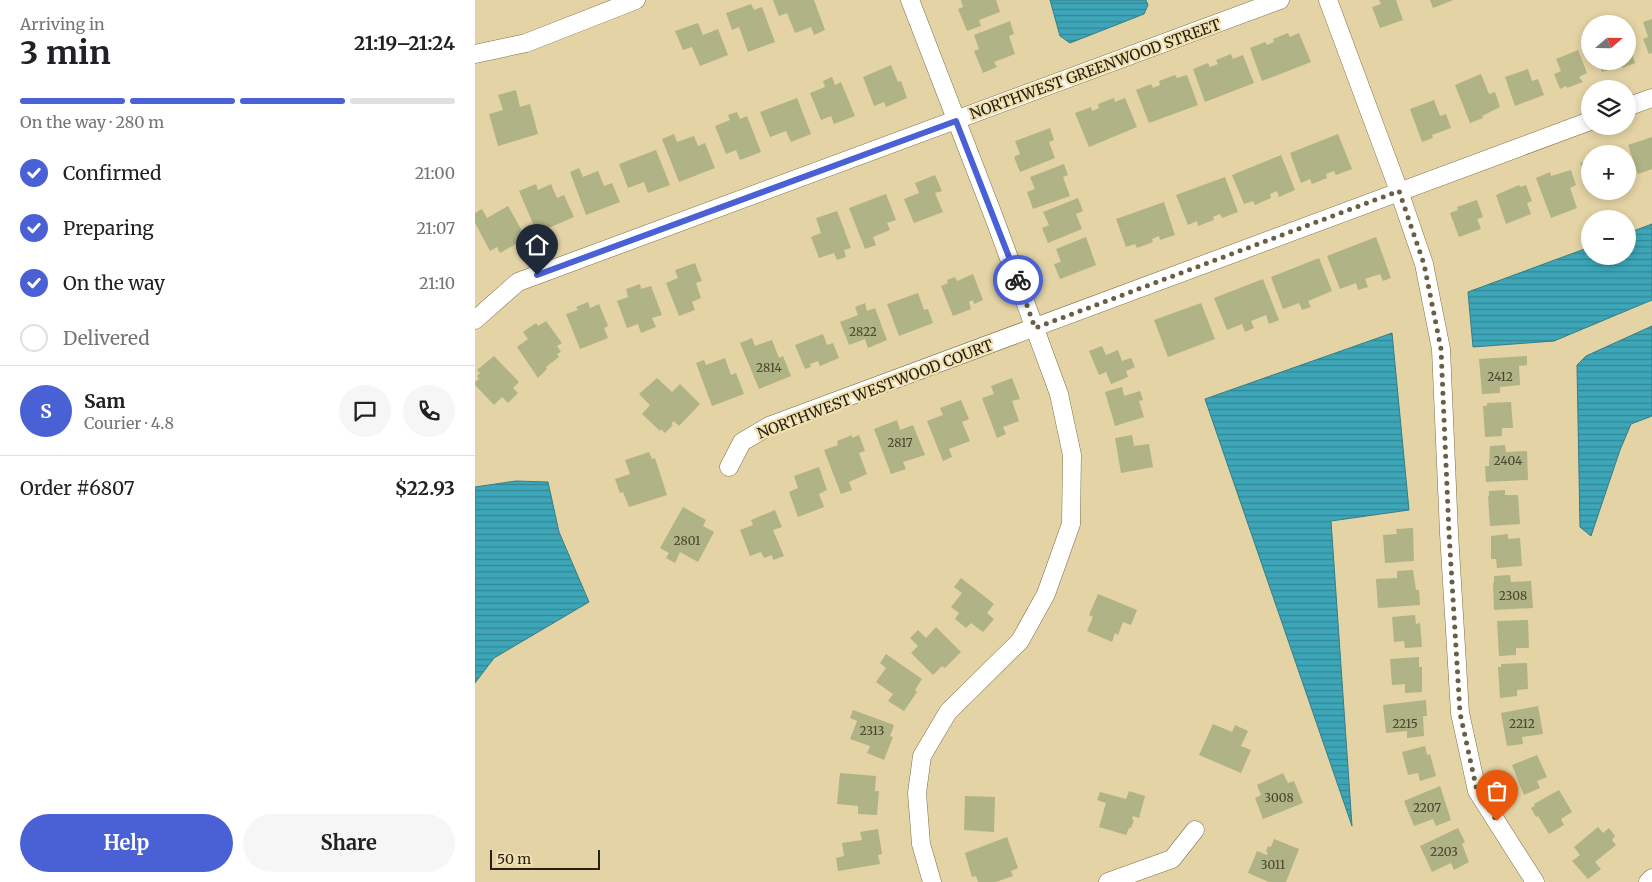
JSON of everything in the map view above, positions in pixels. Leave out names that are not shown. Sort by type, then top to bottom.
[{"type":"street","points":[[475,54],[527,42],[636,0]]},
{"type":"street","points":[[911,0],[1059,394],[1072,455],[1071,524],[1046,594],[1020,641],[948,712],[922,756],[917,802],[921,844],[932,882]]},
{"type":"street","name":"NORTHWEST GREENWOOD STREET","points":[[475,320],[519,282],[1280,0]]},
{"type":"street","points":[[1328,0],[1424,264],[1441,349],[1449,533],[1460,713],[1477,791],[1535,882]]},
{"type":"street","points":[[1636,104],[1652,98]]},
{"type":"street","name":"NORTHWEST WESTWOOD COURT","points":[[729,467],[742,442],[769,426],[1581,124]]},
{"type":"street","points":[[1108,882],[1172,859],[1195,830]]},
{"type":"street","points":[[1648,882],[1652,878]]},
{"type":"water","points":[[1050,0],[1146,0],[1148,5],[1144,14],[1070,43],[1060,36]]},
{"type":"water","points":[[1652,224],[1652,300],[1554,341],[1473,347],[1468,292],[1581,250],[1581,265],[1636,265],[1636,230]]},
{"type":"water","points":[[1652,326],[1652,416],[1631,424],[1620,450],[1591,536],[1580,527],[1577,365],[1586,356]]},
{"type":"water","points":[[1392,333],[1409,510],[1331,521],[1352,826],[1205,399]]},
{"type":"water","points":[[516,481],[548,482],[559,532],[589,602],[494,658],[475,683],[475,487]]},
{"type":"building","points":[[773,0],[814,0],[825,30],[814,35],[811,27],[795,33],[787,13],[779,16]]},
{"type":"building","points":[[961,0],[996,0],[1000,12],[979,20],[981,26],[967,31],[958,9],[963,7]]},
{"type":"building","points":[[1379,0],[1396,0],[1403,20],[1380,28],[1372,7],[1381,4]]},
{"type":"building","points":[[1430,0],[1453,0],[1433,8]]},
{"type":"building","points":[[751,4],[754,10],[762,7],[775,42],[748,52],[739,27],[732,30],[726,13]]},
{"type":"building","points":[[1652,19],[1652,53],[1649,54],[1643,39],[1648,37],[1643,22]]},
{"type":"building","points":[[1010,21],[1014,34],[1009,36],[1015,54],[994,62],[997,67],[983,73],[974,51],[979,49],[974,35]]},
{"type":"building","points":[[698,23],[703,35],[718,29],[728,55],[700,66],[692,47],[683,50],[675,31]]},
{"type":"building","points":[[1288,33],[1290,37],[1299,33],[1311,62],[1262,81],[1250,48],[1265,42],[1267,45],[1274,42],[1273,39]]},
{"type":"building","points":[[1578,50],[1581,58],[1581,70],[1586,70],[1587,73],[1579,77],[1581,83],[1560,89],[1554,74],[1561,71],[1556,59]]},
{"type":"building","points":[[1231,54],[1233,59],[1243,55],[1254,83],[1205,102],[1193,69],[1208,63],[1210,67],[1218,64],[1216,60]]},
{"type":"building","points":[[891,65],[898,82],[901,81],[907,98],[886,107],[884,102],[874,106],[863,77]]},
{"type":"building","points":[[1528,69],[1532,81],[1538,79],[1544,95],[1515,106],[1505,77]]},
{"type":"building","points":[[1481,74],[1489,94],[1495,92],[1500,107],[1482,116],[1483,118],[1470,123],[1455,85]]},
{"type":"building","points":[[1175,75],[1177,78],[1187,75],[1198,105],[1149,123],[1136,90],[1151,84],[1153,88],[1160,85],[1159,81]]},
{"type":"building","points":[[832,77],[835,85],[841,82],[855,116],[834,124],[831,116],[821,120],[810,93],[825,87],[823,81]]},
{"type":"building","points":[[516,90],[520,107],[530,104],[538,134],[498,146],[489,114],[503,110],[498,95]]},
{"type":"building","points":[[797,98],[811,134],[791,142],[786,131],[770,137],[760,112]]},
{"type":"building","points":[[1114,98],[1115,102],[1125,98],[1137,127],[1089,147],[1075,113],[1091,107],[1092,111],[1099,108],[1098,104]]},
{"type":"building","points":[[1434,100],[1440,116],[1446,114],[1451,128],[1432,135],[1433,138],[1422,142],[1410,109]]},
{"type":"building","points":[[737,112],[740,119],[747,116],[761,152],[740,160],[736,150],[726,154],[715,126],[730,120],[728,115]]},
{"type":"building","points":[[1050,128],[1054,140],[1049,142],[1055,158],[1020,172],[1014,157],[1020,154],[1015,141]]},
{"type":"building","points":[[674,134],[677,142],[694,136],[698,146],[705,143],[715,168],[679,182],[662,139]]},
{"type":"building","points":[[1338,134],[1352,169],[1336,175],[1334,171],[1326,174],[1327,178],[1312,184],[1310,179],[1301,183],[1290,153]]},
{"type":"building","points":[[1652,137],[1652,169],[1638,174],[1636,168],[1636,145],[1628,145]]},
{"type":"building","points":[[656,150],[670,185],[648,193],[644,182],[628,188],[619,164]]},
{"type":"building","points":[[1281,155],[1295,190],[1279,197],[1277,191],[1270,194],[1271,198],[1255,205],[1253,201],[1244,204],[1232,175]]},
{"type":"building","points":[[1064,164],[1068,175],[1063,177],[1070,196],[1033,209],[1027,192],[1035,189],[1030,177]]},
{"type":"building","points":[[579,168],[583,177],[598,171],[604,186],[612,183],[620,202],[586,215],[570,172]]},
{"type":"building","points":[[1571,170],[1576,185],[1570,188],[1577,208],[1551,218],[1536,178],[1550,172],[1551,176]]},
{"type":"building","points":[[935,175],[942,191],[935,193],[943,212],[914,223],[904,199],[919,193],[915,183]]},
{"type":"building","points":[[1225,177],[1238,212],[1222,218],[1220,214],[1213,217],[1214,220],[1198,226],[1197,221],[1188,225],[1176,195]]},
{"type":"building","points":[[536,184],[538,190],[551,184],[557,198],[564,195],[574,217],[537,233],[519,191]]},
{"type":"building","points":[[1519,185],[1520,187],[1526,185],[1532,201],[1527,203],[1531,214],[1506,224],[1496,195]]},
{"type":"building","points":[[886,194],[896,220],[887,223],[890,230],[873,237],[876,245],[865,249],[849,208]]},
{"type":"building","points":[[1078,198],[1083,211],[1076,214],[1082,229],[1048,243],[1042,228],[1049,225],[1043,212]]},
{"type":"building","points":[[1477,200],[1483,217],[1477,219],[1481,229],[1459,237],[1450,213],[1458,210],[1457,207]]},
{"type":"building","points":[[1164,202],[1175,235],[1160,240],[1159,236],[1152,239],[1153,242],[1137,248],[1135,244],[1126,247],[1116,219]]},
{"type":"building","points":[[508,206],[526,238],[500,253],[497,247],[490,251],[475,223],[475,213],[482,209],[487,218]]},
{"type":"building","points":[[837,211],[851,248],[844,250],[846,257],[837,260],[834,253],[819,258],[811,237],[821,233],[816,218]]},
{"type":"building","points":[[1086,237],[1096,265],[1060,279],[1054,264],[1061,262],[1056,249]]},
{"type":"building","points":[[1376,237],[1391,278],[1383,281],[1380,274],[1365,279],[1368,287],[1358,290],[1356,283],[1340,289],[1327,256]]},
{"type":"building","points":[[1319,258],[1332,291],[1308,301],[1311,307],[1302,310],[1299,303],[1283,309],[1271,277]]},
{"type":"building","points":[[695,263],[702,281],[696,283],[701,298],[692,302],[695,310],[679,316],[666,283],[678,278],[675,270]]},
{"type":"building","points":[[973,274],[983,300],[974,304],[973,300],[969,302],[971,309],[953,316],[941,286],[948,283],[947,280],[955,277],[957,281]]},
{"type":"building","points":[[1263,279],[1279,320],[1269,324],[1266,315],[1251,321],[1254,328],[1245,332],[1242,324],[1227,330],[1214,298]]},
{"type":"building","points":[[640,284],[641,289],[651,286],[662,315],[652,318],[656,327],[641,333],[638,324],[627,328],[617,301],[628,297],[626,289]]},
{"type":"building","points":[[918,293],[924,310],[928,309],[933,323],[899,336],[887,304]]},
{"type":"building","points":[[588,302],[590,308],[599,304],[608,326],[604,328],[608,338],[580,349],[566,314],[578,310],[576,307]]},
{"type":"building","points":[[865,303],[867,311],[875,308],[887,340],[868,348],[865,339],[849,345],[840,322],[858,315],[855,307]]},
{"type":"building","points":[[1201,303],[1215,339],[1168,357],[1154,320]]},
{"type":"building","points":[[546,321],[562,343],[557,346],[561,352],[557,354],[559,357],[546,367],[547,369],[538,378],[517,347],[528,339],[523,332],[536,323],[538,326]]},
{"type":"building","points":[[823,334],[827,345],[833,343],[839,358],[820,366],[818,361],[810,364],[811,367],[805,369],[795,345]]},
{"type":"building","points":[[752,338],[755,346],[772,340],[779,358],[783,356],[791,376],[759,389],[740,343]]},
{"type":"building","points":[[1102,346],[1106,355],[1118,350],[1122,361],[1131,358],[1135,367],[1126,371],[1128,377],[1111,384],[1106,372],[1099,375],[1089,351]]},
{"type":"building","points":[[494,356],[519,382],[513,388],[518,393],[508,403],[502,397],[494,405],[475,385],[475,382],[479,379],[477,376],[480,373],[477,370]]},
{"type":"building","points":[[1527,356],[1527,365],[1519,366],[1520,385],[1500,387],[1500,393],[1482,394],[1479,359]]},
{"type":"building","points":[[725,358],[731,375],[736,373],[744,394],[712,406],[696,363],[704,360],[706,365]]},
{"type":"building","points":[[657,378],[672,392],[680,384],[700,404],[679,426],[674,421],[671,424],[673,425],[665,433],[661,429],[660,431],[642,414],[650,405],[639,394]]},
{"type":"building","points":[[1012,378],[1020,399],[1012,401],[1019,421],[1003,427],[1006,434],[997,438],[982,398],[994,394],[991,386]]},
{"type":"building","points":[[1122,387],[1124,396],[1140,391],[1143,400],[1139,401],[1144,417],[1115,426],[1105,392]]},
{"type":"building","points":[[961,400],[969,419],[962,422],[970,441],[949,449],[952,457],[943,461],[927,421],[943,415],[940,408]]},
{"type":"building","points":[[1511,402],[1513,428],[1502,428],[1502,436],[1485,437],[1483,406],[1487,406],[1487,403]]},
{"type":"building","points":[[897,420],[900,430],[913,425],[925,455],[903,462],[906,469],[891,474],[874,429]]},
{"type":"building","points":[[852,435],[852,438],[859,435],[865,451],[859,453],[867,474],[849,482],[852,490],[841,494],[824,450],[838,445],[837,441]]},
{"type":"building","points":[[1132,435],[1134,446],[1149,444],[1153,467],[1121,473],[1115,438]]},
{"type":"building","points":[[1505,445],[1506,452],[1527,451],[1528,480],[1486,482],[1485,466],[1489,466],[1490,446]]},
{"type":"building","points":[[649,452],[652,459],[655,458],[667,495],[629,507],[623,492],[620,493],[615,479],[630,474],[625,460]]},
{"type":"building","points":[[819,467],[827,490],[819,494],[824,507],[798,517],[789,492],[798,488],[794,476]]},
{"type":"building","points":[[1505,490],[1505,495],[1518,495],[1520,524],[1490,526],[1489,491]]},
{"type":"building","points":[[683,507],[706,520],[703,526],[714,532],[698,562],[680,552],[675,563],[666,558],[669,553],[660,548]]},
{"type":"building","points":[[775,510],[782,527],[773,530],[784,556],[773,560],[772,555],[764,558],[761,552],[750,556],[740,530],[753,525],[751,520]]},
{"type":"building","points":[[1413,528],[1414,561],[1385,563],[1383,535],[1397,534],[1396,529]]},
{"type":"building","points":[[1508,534],[1508,539],[1520,538],[1522,566],[1497,568],[1496,559],[1491,559],[1491,536]]},
{"type":"building","points":[[1413,570],[1416,590],[1419,590],[1420,605],[1378,608],[1376,579],[1397,578],[1397,571]]},
{"type":"building","points":[[1510,575],[1511,582],[1531,581],[1533,608],[1494,610],[1494,576]]},
{"type":"building","points":[[961,578],[994,604],[987,613],[994,619],[983,632],[971,623],[966,628],[955,619],[959,613],[951,607],[962,593],[954,587]]},
{"type":"building","points":[[1098,594],[1137,610],[1131,625],[1123,622],[1118,635],[1115,633],[1112,642],[1087,631],[1093,617],[1089,615]]},
{"type":"building","points":[[1415,615],[1416,624],[1420,623],[1422,647],[1405,648],[1404,641],[1394,642],[1392,617]]},
{"type":"building","points":[[1528,620],[1529,648],[1516,648],[1516,655],[1499,656],[1497,621]]},
{"type":"building","points":[[936,627],[961,652],[945,668],[942,666],[933,675],[911,653],[918,646],[910,638],[918,630],[926,638]]},
{"type":"building","points":[[886,654],[922,679],[915,690],[917,692],[904,711],[888,701],[893,694],[876,682],[886,668],[880,663]]},
{"type":"building","points":[[1419,657],[1419,667],[1422,667],[1422,692],[1405,693],[1405,684],[1392,685],[1390,659]]},
{"type":"building","points":[[1527,663],[1528,689],[1517,690],[1517,696],[1500,698],[1498,667],[1501,667],[1501,664]]},
{"type":"building","points":[[1426,700],[1427,716],[1423,716],[1424,736],[1407,738],[1407,731],[1386,733],[1383,705]]},
{"type":"building","points":[[1538,706],[1543,734],[1522,737],[1523,744],[1507,746],[1501,713]]},
{"type":"building","points":[[853,710],[894,725],[890,736],[893,737],[884,760],[867,753],[870,746],[850,739],[857,721],[850,718]]},
{"type":"building","points":[[1213,724],[1232,732],[1235,725],[1248,731],[1241,746],[1251,750],[1241,773],[1199,755]]},
{"type":"building","points":[[1425,746],[1427,755],[1430,754],[1436,776],[1420,781],[1418,773],[1408,775],[1402,752]]},
{"type":"building","points":[[1537,755],[1547,777],[1537,781],[1540,788],[1524,795],[1512,765]]},
{"type":"building","points":[[840,773],[876,776],[875,791],[879,791],[877,815],[858,814],[858,806],[837,804]]},
{"type":"building","points":[[1283,773],[1288,783],[1294,781],[1303,803],[1263,819],[1255,798],[1261,795],[1257,785]]},
{"type":"building","points":[[1440,786],[1451,820],[1436,826],[1433,819],[1414,826],[1404,801]]},
{"type":"building","points":[[1559,790],[1572,812],[1561,819],[1564,825],[1549,834],[1531,808],[1535,806],[1534,804]]},
{"type":"building","points":[[1129,791],[1145,796],[1139,818],[1133,816],[1132,820],[1134,820],[1126,835],[1099,827],[1106,803],[1097,800],[1100,792],[1126,799]]},
{"type":"building","points":[[965,796],[995,797],[994,832],[964,830]]},
{"type":"building","points":[[1598,827],[1603,833],[1609,828],[1615,836],[1612,840],[1616,845],[1595,862],[1601,869],[1588,879],[1572,861],[1580,855],[1574,847]]},
{"type":"building","points":[[1458,828],[1465,842],[1462,844],[1469,862],[1454,870],[1451,863],[1432,872],[1420,846]]},
{"type":"building","points":[[878,829],[882,854],[878,855],[880,864],[838,871],[836,858],[844,856],[842,843],[862,840],[860,832]]},
{"type":"building","points":[[1007,837],[1018,868],[1011,871],[1013,876],[996,882],[978,882],[976,876],[972,877],[965,853]]},
{"type":"building","points":[[1274,839],[1299,849],[1286,882],[1269,882],[1248,873],[1257,851],[1267,855],[1268,846],[1271,847]]},
{"type":"way so far","points":[[1018,280],[1035,328],[1399,191],[1424,264],[1441,349],[1449,533],[1460,713],[1477,791],[1497,821]]},
{"type":"route","points":[[537,275],[956,121],[1018,280]]}]
